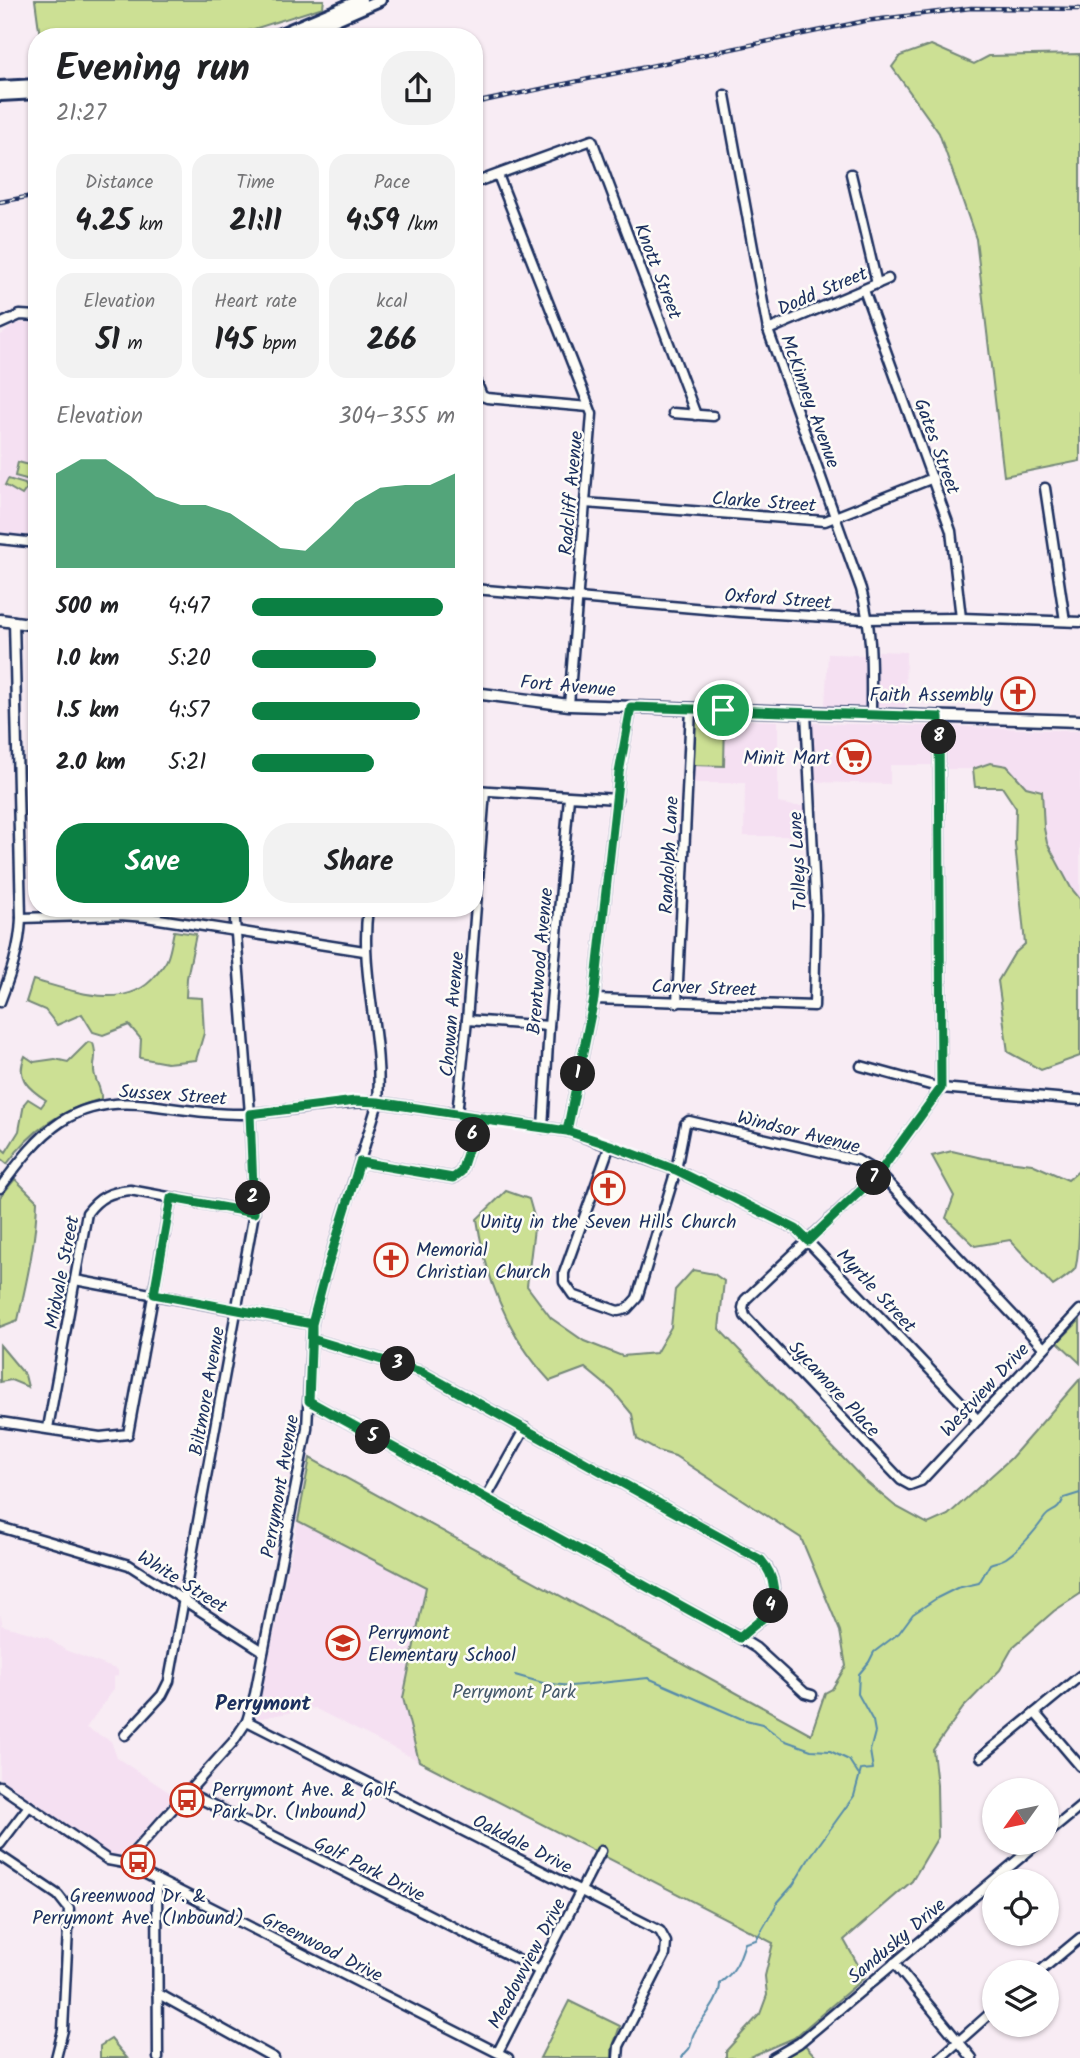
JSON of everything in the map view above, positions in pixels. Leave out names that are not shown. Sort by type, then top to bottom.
[{"type":"highway","points":[[294,28],[361,0]]},
{"type":"highway","points":[[316,28],[380,0]]},
{"type":"highway","points":[[0,87],[28,85]]},
{"type":"highway","points":[[0,95],[28,93]]},
{"type":"main road","points":[[0,620],[28,621]]},
{"type":"main road","name":"Fort Avenue","points":[[483,694],[569,705],[1080,721]]},
{"type":"street","name":"McKinney Avenue","points":[[725,95],[768,330],[869,618],[871,715]]},
{"type":"street","name":"Knott Street","points":[[498,175],[592,140],[696,415]]},
{"type":"street","points":[[851,174],[877,284]]},
{"type":"street","points":[[483,181],[498,175]]},
{"type":"street","name":"Radcliff Avenue","points":[[498,175],[592,414],[569,705]]},
{"type":"street","name":"Dodd Street","points":[[768,330],[888,279]]},
{"type":"street","name":"Gates Street","points":[[864,290],[951,531],[961,618]]},
{"type":"street","points":[[0,324],[20,315],[28,315]]},
{"type":"street","points":[[483,396],[589,407]]},
{"type":"street","points":[[673,413],[713,416]]},
{"type":"street","name":"Clarke Street","points":[[584,503],[825,521],[933,478]]},
{"type":"street","points":[[1045,488],[1065,621]]},
{"type":"street","points":[[0,539],[28,542]]},
{"type":"street","name":"Oxford Street","points":[[483,590],[740,612],[869,618],[1080,622]]},
{"type":"street","points":[[0,1002],[14,967],[20,941],[21,918],[14,621]]},
{"type":"street","points":[[567,1131],[594,999],[619,773],[631,707]]},
{"type":"street","name":"Randolph Lane","points":[[677,1003],[691,709]]},
{"type":"street","name":"Tolleys Lane","points":[[806,713],[816,914],[814,1006]]},
{"type":"street","points":[[808,1241],[879,1173],[941,1088],[939,717]]},
{"type":"street","points":[[485,791],[617,799]]},
{"type":"street","name":"Chowan Avenue","points":[[483,816],[485,791]]},
{"type":"street","name":"Brentwood Avenue","points":[[543,1128],[569,797]]},
{"type":"street","points":[[21,918],[35,917]]},
{"type":"street","points":[[146,917],[364,951]]},
{"type":"street","name":"Biltmore Avenue","points":[[125,1735],[167,1689],[254,1213],[250,1114],[234,917]]},
{"type":"street","name":"Perrymont Avenue","points":[[124,1863],[233,1741],[247,1721],[307,1429],[312,1324],[378,1102],[380,1075],[364,951],[367,917]]},
{"type":"street","name":"Chowan Avenue","points":[[457,1114],[475,917]]},
{"type":"street","name":"Carver Street","points":[[594,999],[814,1006]]},
{"type":"street","points":[[467,1020],[549,1026]]},
{"type":"street","points":[[861,1066],[941,1088],[1080,1100]]},
{"type":"street","name":"Sussex Street","points":[[0,1188],[28,1149],[47,1130],[91,1108],[123,1103],[208,1114],[250,1114],[355,1101],[378,1102]]},
{"type":"street","name":"Myrtle Street","points":[[378,1102],[567,1131],[676,1170],[796,1229],[978,1420]]},
{"type":"street","points":[[360,1162],[453,1178],[461,1172],[478,1119]]},
{"type":"street","name":"Windsor Avenue","points":[[676,1170],[685,1124],[690,1121],[857,1160],[879,1173],[1044,1348]]},
{"type":"street","points":[[610,1145],[564,1273],[564,1282],[573,1295],[618,1311],[633,1304],[676,1170]]},
{"type":"street","name":"Midvale Street","points":[[48,1428],[87,1213],[96,1201],[112,1192],[130,1190],[254,1213]]},
{"type":"street","points":[[0,1422],[100,1437],[128,1434],[171,1198]]},
{"type":"street","name":"Sycamore Place","points":[[808,1241],[745,1300],[745,1315],[901,1480],[909,1485]]},
{"type":"street","points":[[75,1280],[312,1324]]},
{"type":"street","name":"Westview Drive","points":[[909,1485],[921,1481],[1080,1310]]},
{"type":"street","points":[[312,1339],[422,1372],[761,1560],[771,1575],[773,1599],[765,1615],[740,1638]]},
{"type":"street","points":[[309,1401],[740,1638],[756,1648],[805,1693],[812,1695]]},
{"type":"street","points":[[486,1498],[524,1428]]},
{"type":"street","name":"White Street","points":[[0,1527],[129,1565],[263,1651]]},
{"type":"street","points":[[981,1757],[1080,1676]]},
{"type":"street","points":[[1035,1713],[1080,1766]]},
{"type":"street","name":"Oakdale Drive","points":[[247,1721],[660,1931],[666,1942],[665,1955],[620,2046],[618,2058]]},
{"type":"street","name":"Greenwood Drive","points":[[0,1786],[108,1860],[124,1863],[508,2058]]},
{"type":"street","name":"Golf Park Drive","points":[[187,1792],[540,1971]]},
{"type":"street","points":[[0,1844],[29,1806]]},
{"type":"street","points":[[1059,1824],[1080,1807]]},
{"type":"street","name":"Meadowview Drive","points":[[498,2052],[601,1851]]},
{"type":"street","name":"Sandusky Drive","points":[[773,2058],[799,2043],[1024,1855]]},
{"type":"street","points":[[0,1856],[58,1895],[69,1909],[66,1998],[63,2030],[56,2058]]},
{"type":"street","points":[[158,1880],[158,2058]]},
{"type":"street","points":[[1053,1960],[1080,1938]]},
{"type":"street","points":[[894,1963],[972,2058]]},
{"type":"street","points":[[157,1993],[274,2058]]},
{"type":"street","points":[[940,2058],[982,2020]]},
{"type":"shaded area","points":[[28,322],[28,536],[0,532],[0,336],[15,324]]},
{"type":"shaded area","points":[[878,651],[906,652],[905,708],[877,706]]},
{"type":"shaded area","points":[[828,654],[869,655],[866,706],[825,706]]},
{"type":"shaded area","points":[[725,719],[778,721],[778,803],[806,806],[807,836],[744,836],[745,783],[692,783],[694,765],[724,765]]},
{"type":"shaded area","points":[[813,723],[932,726],[932,765],[890,765],[890,784],[813,782]]},
{"type":"shaded area","points":[[946,726],[1080,731],[1080,899],[1071,888],[1047,843],[1042,791],[1026,787],[991,763],[973,769],[946,769]]},
{"type":"shaded area","name":"Perrymont Elementary School","points":[[298,1521],[426,1587],[403,1698],[419,1761],[314,1708],[256,1719]]},
{"type":"shaded area","points":[[0,1614],[1,1625],[48,1638],[65,1650],[118,1670],[118,1676],[114,1677],[114,1689],[86,1728],[111,1741],[117,1758],[175,1796],[118,1856],[108,1853],[0,1778]]},
{"type":"green space","points":[[35,0],[324,0],[323,7],[257,28],[39,28]]},
{"type":"green space","points":[[931,45],[974,64],[989,56],[1080,54],[1080,461],[1004,476],[976,239],[939,133],[892,67],[900,56]]},
{"type":"green space","points":[[18,462],[28,465],[28,480],[15,476]]},
{"type":"green space","points":[[8,479],[25,484],[27,488],[22,495],[5,485]]},
{"type":"green space","points":[[694,718],[725,719],[724,766],[694,765]]},
{"type":"green space","points":[[990,763],[1007,766],[1026,787],[1042,791],[1047,843],[1071,888],[1080,899],[1080,1056],[1041,1070],[1008,1052],[998,981],[1014,954],[1025,944],[1015,844],[1016,808],[1002,787],[975,787],[973,769]]},
{"type":"green space","points":[[174,931],[196,934],[186,997],[202,998],[204,1033],[196,1060],[167,1063],[140,1058],[141,1039],[129,1025],[103,1035],[93,1032],[82,1014],[57,1025],[45,1010],[26,1002],[33,980],[97,995],[114,996],[144,987],[166,962]]},
{"type":"green space","points":[[88,1042],[93,1043],[94,1071],[101,1099],[73,1109],[48,1123],[26,1141],[7,1164],[0,1158],[0,1147],[6,1152],[19,1131],[24,1104],[28,1099],[41,1107],[46,1100],[25,1082],[22,1064],[25,1056],[34,1062],[55,1059],[68,1062]]},
{"type":"green space","points":[[952,1151],[1032,1164],[1068,1180],[1080,1170],[1075,1269],[1053,1286],[1010,1240],[975,1246],[946,1218],[954,1196],[932,1156]]},
{"type":"green space","points":[[15,1179],[37,1201],[35,1231],[18,1320],[0,1327],[0,1197]]},
{"type":"green space","name":"Perrymont Park","points":[[506,1191],[529,1199],[535,1220],[527,1286],[551,1318],[584,1341],[622,1356],[656,1353],[671,1327],[675,1290],[693,1270],[714,1274],[724,1281],[719,1329],[864,1480],[895,1506],[928,1524],[948,1515],[1011,1458],[1080,1379],[1080,1594],[1054,1611],[1013,1647],[1000,1670],[963,1708],[933,1750],[938,1837],[912,1881],[844,1940],[865,1977],[794,2038],[747,2058],[726,2058],[726,2051],[760,2014],[767,1995],[765,1976],[773,1943],[419,1761],[403,1698],[426,1587],[298,1521],[310,1458],[811,1734],[825,1693],[832,1689],[846,1666],[840,1631],[801,1538],[675,1456],[658,1451],[637,1439],[632,1414],[613,1391],[585,1368],[550,1381],[535,1364],[501,1306],[486,1263],[477,1219]]},
{"type":"green space","points":[[1080,1320],[1080,1363],[1058,1342]]},
{"type":"green space","points":[[0,1345],[25,1375],[28,1387],[11,1380],[0,1382]]},
{"type":"green space","points":[[569,2001],[620,2026],[612,2049],[612,2058],[540,2058]]},
{"type":"green space","points":[[111,2039],[127,2058],[100,2058],[100,2046]]},
{"type":"green space","points":[[804,2044],[817,2058],[784,2058]]},
{"type":"waterway","points":[[682,2058],[690,2047],[694,2033],[714,2003],[720,1983],[736,1965],[745,1943],[756,1940],[778,1902],[793,1885],[854,1796],[861,1770],[873,1769],[870,1751],[875,1732],[873,1721],[858,1694],[859,1674],[874,1652],[899,1633],[913,1614],[937,1598],[957,1588],[979,1583],[990,1564],[1006,1558],[1017,1549],[1048,1514],[1057,1509],[1064,1498],[1080,1493]]},
{"type":"waterway","points":[[515,1675],[543,1683],[571,1686],[648,1678],[742,1719],[762,1724],[783,1740],[811,1750],[830,1751],[849,1760],[858,1774]]},
{"type":"railway","points":[[483,101],[865,21],[971,8],[1080,9]]},
{"type":"railway","points":[[0,202],[28,197]]},
{"type":"place","name":"Faith Assembly","points":[[1018,694]]},
{"type":"place","name":"Minit Mart","points":[[854,757]]},
{"type":"place","name":"Unity in the Seven Hills Church","points":[[608,1188]]},
{"type":"place","name":"Memorial Christian Church","points":[[391,1260]]},
{"type":"place","name":"Perrymont Elementary School","points":[[343,1643]]},
{"type":"place","name":"Perrymont Ave. & Golf Park Dr. (Inbound)","points":[[187,1800]]},
{"type":"place","name":"Greenwood Dr. & Perrymont Ave. (Inbound)","points":[[138,1862]]},
{"type":"district","name":"Perrymont","points":[[263,1703]]},
{"type":"route","points":[[723,710],[631,707],[619,773],[594,999],[567,1131],[378,1102],[355,1101],[250,1114],[254,1213],[171,1198],[154,1294],[312,1324],[312,1339],[422,1372],[761,1560],[771,1575],[773,1599],[765,1615],[740,1638],[309,1401],[312,1324],[360,1162],[453,1178],[461,1172],[478,1119],[567,1131],[676,1170],[796,1229],[808,1241],[879,1173],[941,1088],[939,717],[723,710]]}]
